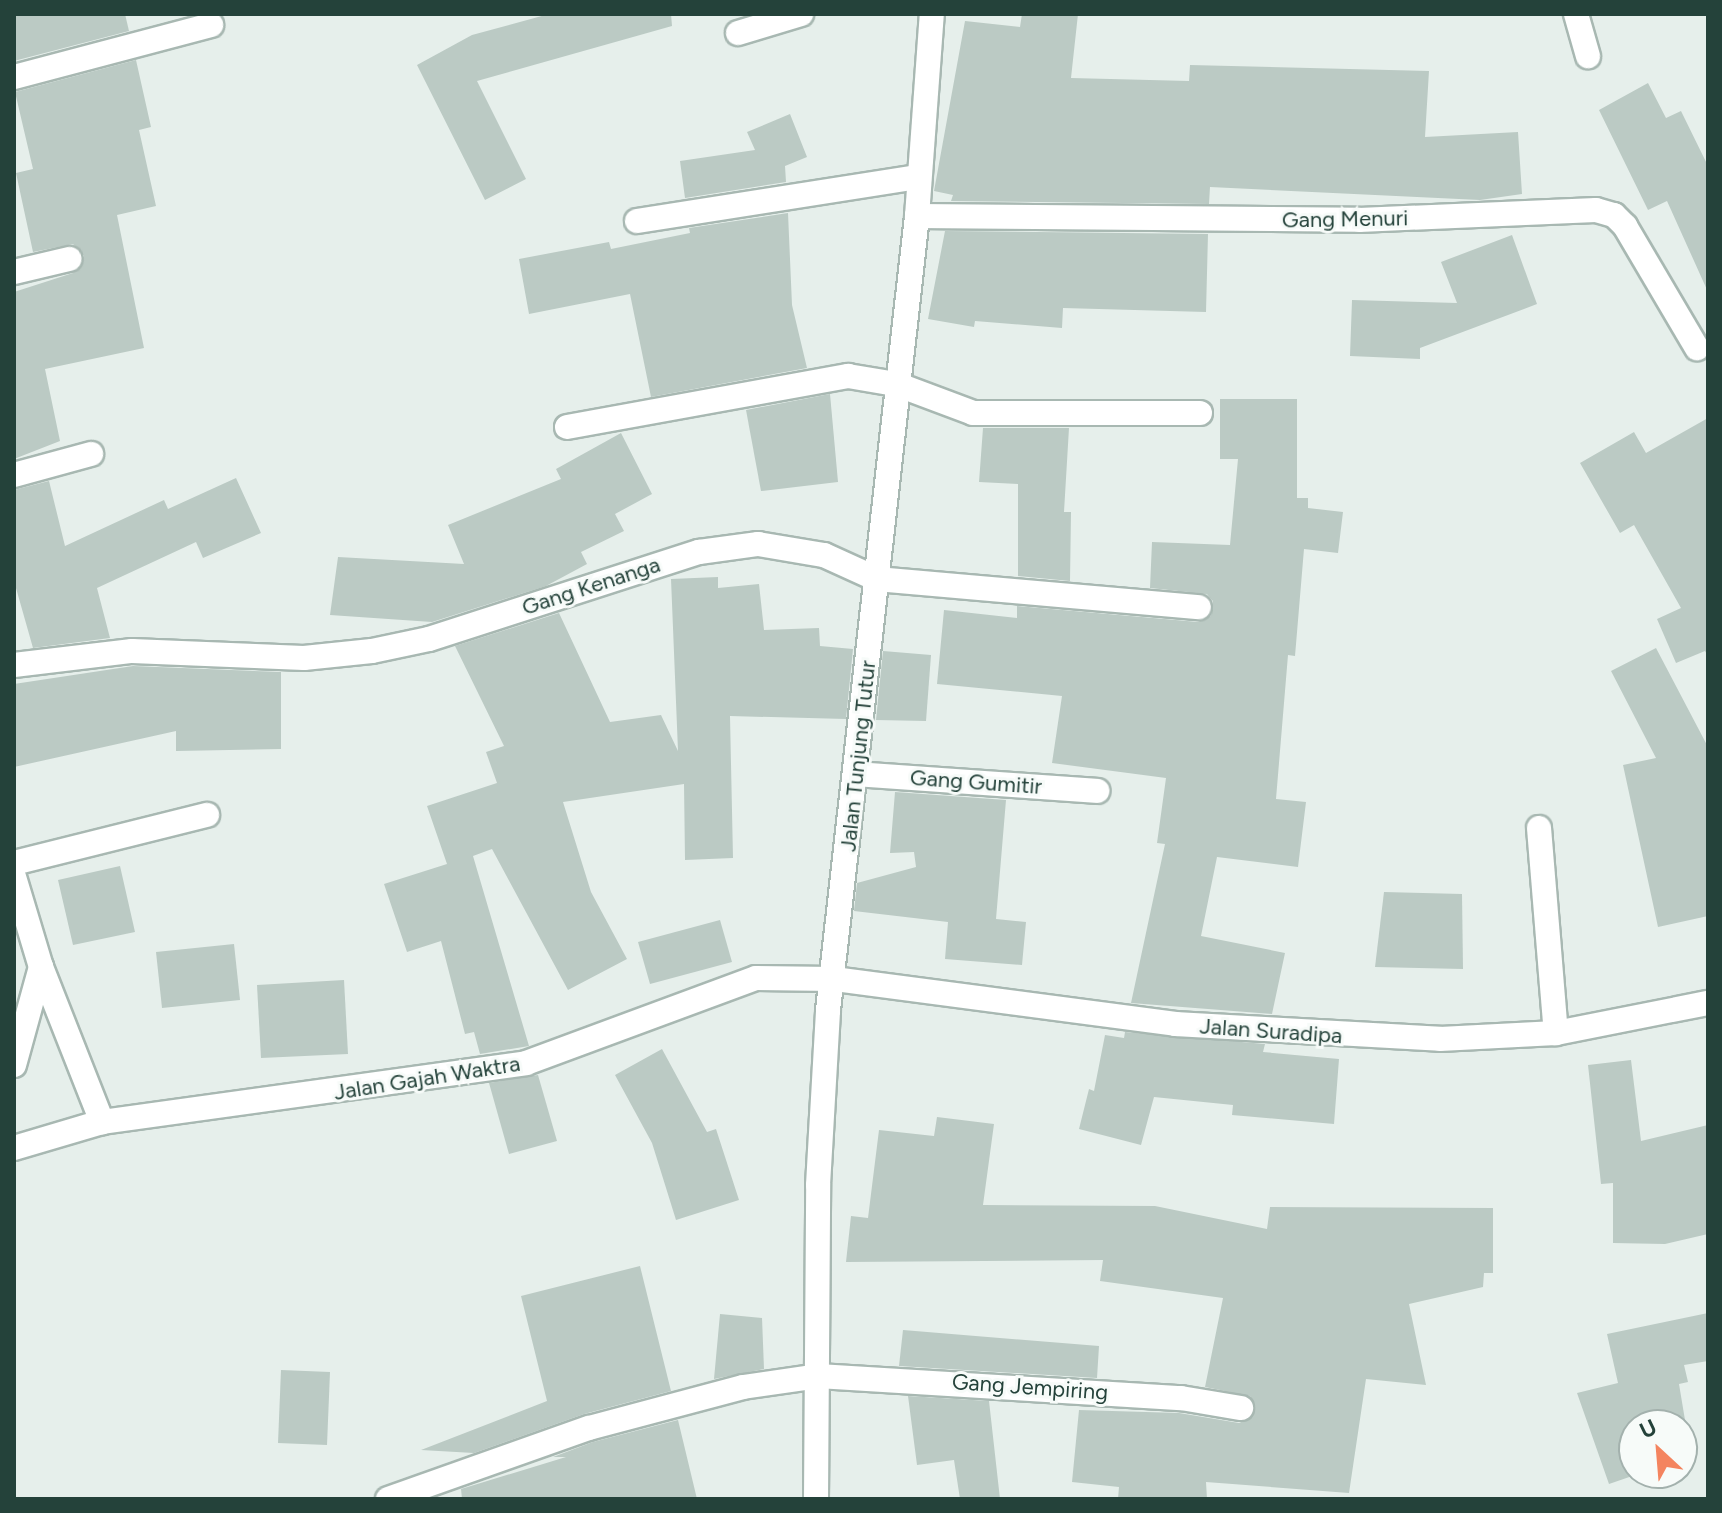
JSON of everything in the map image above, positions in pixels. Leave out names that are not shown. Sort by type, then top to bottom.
[{"type":"street","points":[[738,33],[801,14]]},
{"type":"street","name":"Jalan Tunjung Tutur","points":[[816,1499],[818,1185],[834,979],[896,384],[917,216],[932,14]]},
{"type":"street","points":[[1576,14],[1588,56]]},
{"type":"street","points":[[14,77],[211,25]]},
{"type":"street","points":[[637,221],[918,177]]},
{"type":"street","name":"Gang Menuri","points":[[917,216],[1359,220],[1596,210],[1614,215],[1625,226],[1697,348]]},
{"type":"street","points":[[14,272],[69,259]]},
{"type":"street","points":[[567,427],[848,376],[896,384],[973,413],[1200,413]]},
{"type":"street","points":[[14,475],[91,454]]},
{"type":"street","name":"Gang Kenanga","points":[[14,665],[132,651],[304,658],[429,639],[699,552],[758,544],[824,555],[877,579],[1199,607]]},
{"type":"street","name":"Gang Gumitir","points":[[856,774],[1097,791]]},
{"type":"street","points":[[14,863],[207,815]]},
{"type":"street","points":[[1539,828],[1556,1033]]},
{"type":"street","points":[[14,877],[41,967],[102,1122]]},
{"type":"street","points":[[14,1065],[41,967]]},
{"type":"street","name":"Jalan Gajah Waktra","points":[[14,1148],[102,1122],[526,1063],[756,978],[834,979]]},
{"type":"street","name":"Jalan Suradipa","points":[[834,979],[1175,1024],[1440,1039],[1556,1033],[1708,1003]]},
{"type":"street","name":"Gang Jempiring","points":[[388,1499],[589,1428],[743,1387],[818,1376],[1166,1397],[1241,1408]]},
{"type":"building","points":[[14,14],[125,14],[129,31],[14,61]]},
{"type":"building","points":[[549,14],[671,14],[672,26],[477,81],[526,179],[485,200],[417,65],[472,35]]},
{"type":"building","points":[[1022,14],[1078,14],[1071,78],[1189,81],[1190,65],[1429,71],[1425,137],[1518,132],[1522,194],[1480,200],[1210,187],[1209,204],[951,201],[953,195],[934,191],[965,21],[1020,27]]},
{"type":"building","points":[[136,60],[151,127],[139,130],[156,206],[117,215],[144,348],[45,369],[60,441],[14,459],[14,292],[73,273],[84,256],[73,244],[33,252],[16,173],[33,169],[15,92]]},
{"type":"building","points":[[1648,83],[1666,118],[1681,111],[1708,166],[1708,292],[1667,201],[1648,210],[1599,110]]},
{"type":"building","points":[[790,114],[807,157],[785,166],[786,182],[685,198],[680,161],[755,150],[747,132]]},
{"type":"building","points":[[788,213],[792,305],[807,368],[651,397],[630,294],[529,314],[519,259],[609,242],[611,249],[690,233],[689,228]]},
{"type":"building","points":[[945,231],[1208,234],[1206,312],[1063,308],[1062,328],[975,321],[974,327],[928,319]]},
{"type":"building","points":[[1512,235],[1537,304],[1420,348],[1420,359],[1350,356],[1352,300],[1457,303],[1441,262]]},
{"type":"building","points":[[830,394],[838,482],[761,491],[746,410]]},
{"type":"building","points":[[1220,399],[1297,399],[1297,498],[1308,498],[1308,508],[1343,512],[1338,553],[1304,549],[1295,656],[1288,655],[1276,799],[1306,802],[1298,867],[1217,857],[1201,936],[1285,953],[1272,1014],[1131,1003],[1165,844],[1157,843],[1166,778],[1052,763],[1062,696],[937,684],[944,610],[1017,618],[1017,606],[1198,622],[1211,616],[1213,601],[1207,594],[1150,588],[1152,542],[1230,545],[1238,459],[1220,459]]},
{"type":"building","points":[[1708,418],[1708,656],[1705,651],[1676,663],[1657,619],[1681,608],[1634,525],[1620,533],[1580,463],[1634,432],[1646,453]]},
{"type":"building","points":[[983,428],[1069,428],[1064,512],[1071,512],[1070,581],[1018,576],[1018,484],[979,482]]},
{"type":"building","points":[[621,433],[652,494],[615,514],[624,531],[581,552],[587,564],[546,586],[432,622],[330,615],[338,557],[464,564],[448,525],[561,479],[556,469]]},
{"type":"building","points":[[236,478],[261,533],[203,558],[196,542],[97,588],[110,638],[33,648],[14,581],[14,490],[49,481],[65,546],[164,500],[168,509]]},
{"type":"building","points":[[718,577],[718,588],[759,584],[764,630],[819,628],[820,646],[853,649],[846,719],[730,716],[733,858],[685,860],[684,784],[563,802],[591,892],[627,959],[568,990],[492,849],[473,856],[529,1046],[480,1054],[474,1032],[465,1034],[441,941],[407,952],[384,884],[447,864],[427,806],[497,783],[486,752],[504,746],[455,646],[559,613],[610,722],[661,715],[678,751],[671,579]]},
{"type":"building","points":[[1656,648],[1708,747],[1708,916],[1658,927],[1623,765],[1656,758],[1611,671]]},
{"type":"building","points":[[883,651],[931,655],[926,721],[876,720]]},
{"type":"building","points":[[133,666],[281,672],[281,749],[176,751],[176,731],[14,767],[14,684]]},
{"type":"building","points":[[895,792],[1006,800],[996,919],[1026,922],[1022,965],[945,959],[948,922],[854,911],[857,883],[916,867],[914,852],[890,853]]},
{"type":"building","points":[[120,866],[135,932],[73,945],[58,880]]},
{"type":"building","points":[[1384,892],[1462,894],[1463,969],[1375,967]]},
{"type":"building","points":[[720,920],[732,962],[650,984],[638,942]]},
{"type":"building","points":[[234,944],[240,1000],[162,1008],[156,952]]},
{"type":"building","points":[[344,980],[348,1054],[261,1058],[257,985]]},
{"type":"building","points":[[1125,1032],[1265,1044],[1263,1052],[1339,1059],[1334,1124],[1232,1115],[1233,1105],[1154,1097],[1141,1145],[1079,1129],[1089,1089],[1094,1091],[1105,1035],[1124,1038]]},
{"type":"building","points":[[662,1049],[707,1132],[716,1129],[739,1200],[676,1220],[652,1143],[615,1075]]},
{"type":"building","points":[[1631,1060],[1641,1141],[1708,1125],[1708,1234],[1665,1244],[1613,1243],[1613,1183],[1601,1184],[1588,1065]]},
{"type":"building","points":[[538,1075],[557,1141],[509,1154],[489,1083]]},
{"type":"building","points":[[937,1117],[994,1124],[983,1205],[1155,1206],[1267,1229],[1270,1207],[1493,1208],[1493,1273],[1484,1273],[1483,1287],[1409,1304],[1426,1385],[1366,1379],[1349,1493],[1206,1482],[1207,1499],[1118,1499],[1119,1487],[1072,1482],[1079,1410],[1179,1413],[1239,1423],[1253,1417],[1255,1404],[1250,1396],[1205,1387],[1223,1298],[1100,1281],[1103,1260],[846,1262],[851,1216],[868,1218],[879,1130],[934,1136]]},
{"type":"building","points":[[640,1266],[671,1391],[584,1414],[474,1453],[421,1450],[547,1401],[521,1296]]},
{"type":"building","points":[[1708,1313],[1708,1361],[1684,1365],[1688,1382],[1679,1384],[1683,1409],[1618,1409],[1618,1481],[1609,1484],[1577,1393],[1618,1383],[1607,1334]]},
{"type":"building","points":[[720,1314],[762,1318],[764,1369],[714,1379]]},
{"type":"building","points":[[903,1330],[1099,1346],[1097,1378],[899,1366]]},
{"type":"building","points":[[281,1370],[330,1372],[327,1445],[278,1443]]},
{"type":"building","points":[[908,1396],[989,1401],[1000,1499],[960,1499],[954,1460],[917,1465]]},
{"type":"building","points":[[678,1420],[697,1499],[462,1499],[461,1489],[566,1457],[553,1457],[593,1442]]}]
